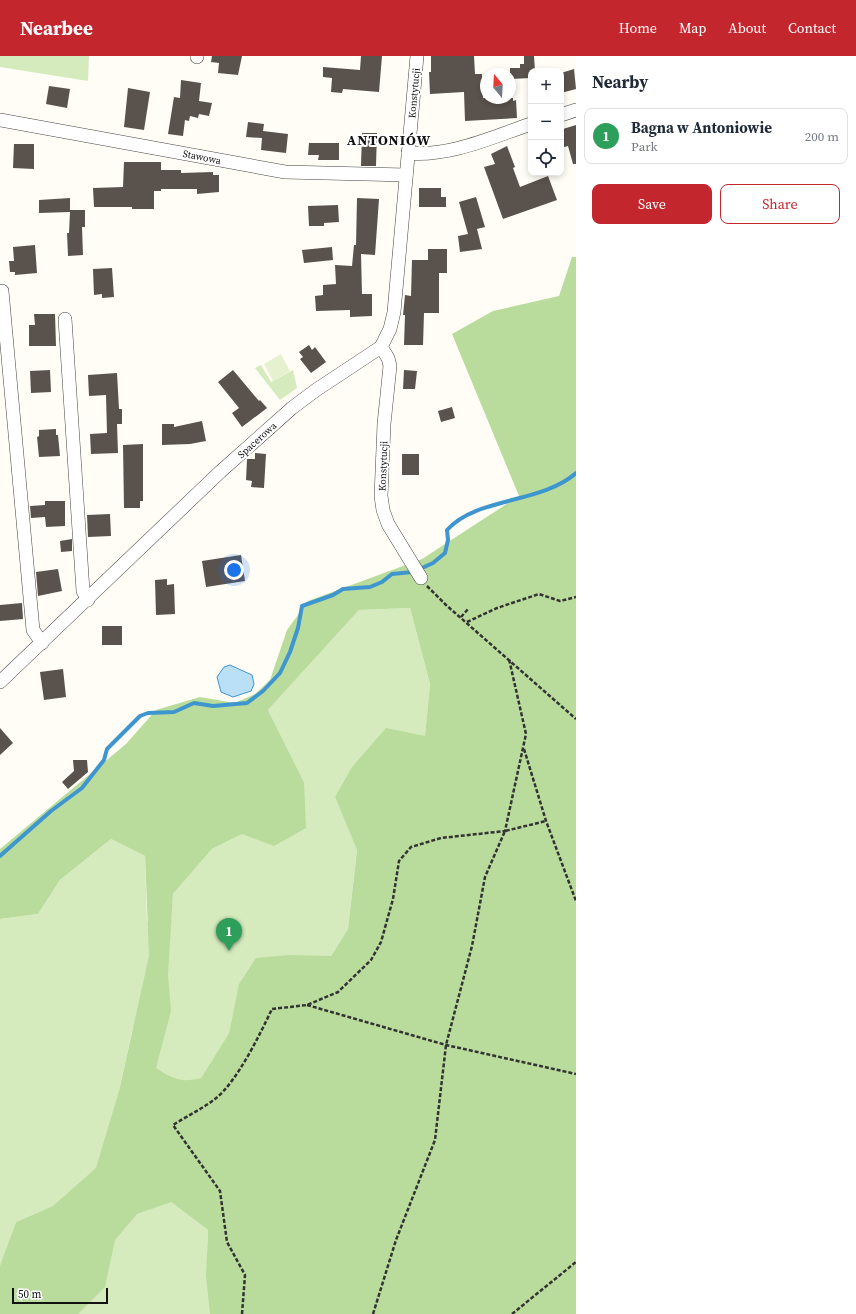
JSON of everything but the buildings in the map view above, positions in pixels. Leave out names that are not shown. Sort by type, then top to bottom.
[{"type":"street","name":"Konstytucji","points":[[408,153],[417,56]]},
{"type":"street","points":[[564,114],[576,110]]},
{"type":"street","name":"Stawowa","points":[[0,120],[286,172],[406,175]]},
{"type":"street","points":[[408,153],[424,154],[443,152],[528,125]]},
{"type":"street","name":"Spacerowa","points":[[0,682],[88,600],[220,472],[292,408],[316,390],[381,347],[388,336],[393,319],[408,153]]},
{"type":"street","points":[[2,291],[33,630],[42,643]]},
{"type":"street","points":[[65,319],[83,591],[88,600]]},
{"type":"street","name":"Konstytucji","points":[[381,347],[388,358],[390,366],[384,424],[381,496],[383,510],[388,524],[421,578]]},
{"type":"path","points":[[421,578],[436,596],[576,719]]},
{"type":"path","points":[[467,622],[497,608],[539,594],[560,601],[576,597]]},
{"type":"path","points":[[461,617],[469,608]]},
{"type":"path","points":[[373,1314],[396,1240],[435,1140],[446,1045],[472,946],[485,877],[505,830],[526,734],[509,659]]},
{"type":"path","points":[[523,748],[546,821],[576,901]]},
{"type":"path","points":[[242,1314],[245,1275],[227,1242],[220,1191],[173,1125],[216,1098],[238,1072],[259,1036],[272,1008],[307,1005],[338,992],[371,960],[381,942],[393,899],[399,861],[411,847],[441,838],[505,830],[546,821]]},
{"type":"path","points":[[307,1005],[446,1045],[576,1074]]},
{"type":"path","points":[[512,1314],[576,1262]]},
{"type":"green space","points":[[0,56],[89,56],[88,81],[0,67]]},
{"type":"green space","points":[[572,257],[576,257],[576,1314],[210,1314],[206,1276],[208,1230],[171,1202],[137,1214],[115,1240],[105,1287],[78,1314],[0,1314],[0,1266],[16,1222],[53,1206],[96,1168],[119,1091],[149,956],[145,856],[111,839],[60,880],[38,914],[0,919],[0,849],[126,744],[156,710],[200,697],[235,703],[255,694],[270,680],[287,630],[308,601],[422,559],[519,496],[452,334],[493,311],[559,296]],"holes":[[[410,608],[430,684],[425,736],[386,728],[352,767],[335,797],[357,850],[348,929],[331,956],[289,955],[256,958],[239,984],[229,1033],[201,1078],[188,1080],[177,1079],[156,1068],[171,1011],[168,974],[173,894],[212,849],[242,834],[274,846],[306,828],[304,782],[268,710],[359,610]]]},
{"type":"green space","points":[[281,354],[290,371],[273,381],[264,364]]},
{"type":"green space","points":[[261,365],[271,382],[293,370],[297,388],[280,400],[255,368]]},
{"type":"green space","points":[[410,608],[430,684],[425,736],[335,797],[357,849],[348,929],[331,956],[325,956],[234,1010],[229,1033],[201,1078],[188,1082],[172,1079],[139,1107],[133,1027],[119,1091],[171,1202],[208,1230],[207,1257],[213,1314],[8,1314],[0,1291],[0,919],[38,914],[60,880],[111,839],[145,856],[147,921],[170,933],[173,894],[212,849],[232,839],[304,782],[268,710],[359,610]],"holes":[[[44,1210],[9,1242],[16,1222]]]},
{"type":"water","points":[[230,665],[252,675],[254,684],[251,691],[233,697],[221,692],[217,677],[224,667]]},
{"type":"waterway","points":[[0,856],[51,811],[82,788],[104,760],[107,749],[140,716],[148,713],[174,712],[194,703],[213,706],[247,703],[263,691],[280,673],[290,652],[298,628],[302,606],[333,595],[343,589],[370,587],[382,582],[392,574],[413,572],[433,563],[445,553],[448,540],[447,530],[459,519],[491,506],[545,490],[562,483],[576,473]]},
{"type":"place","name":"Bagna w Antoniowie","points":[[229,951]]},
{"type":"district","name":"ANTONIÓW","points":[[389,140]]}]
